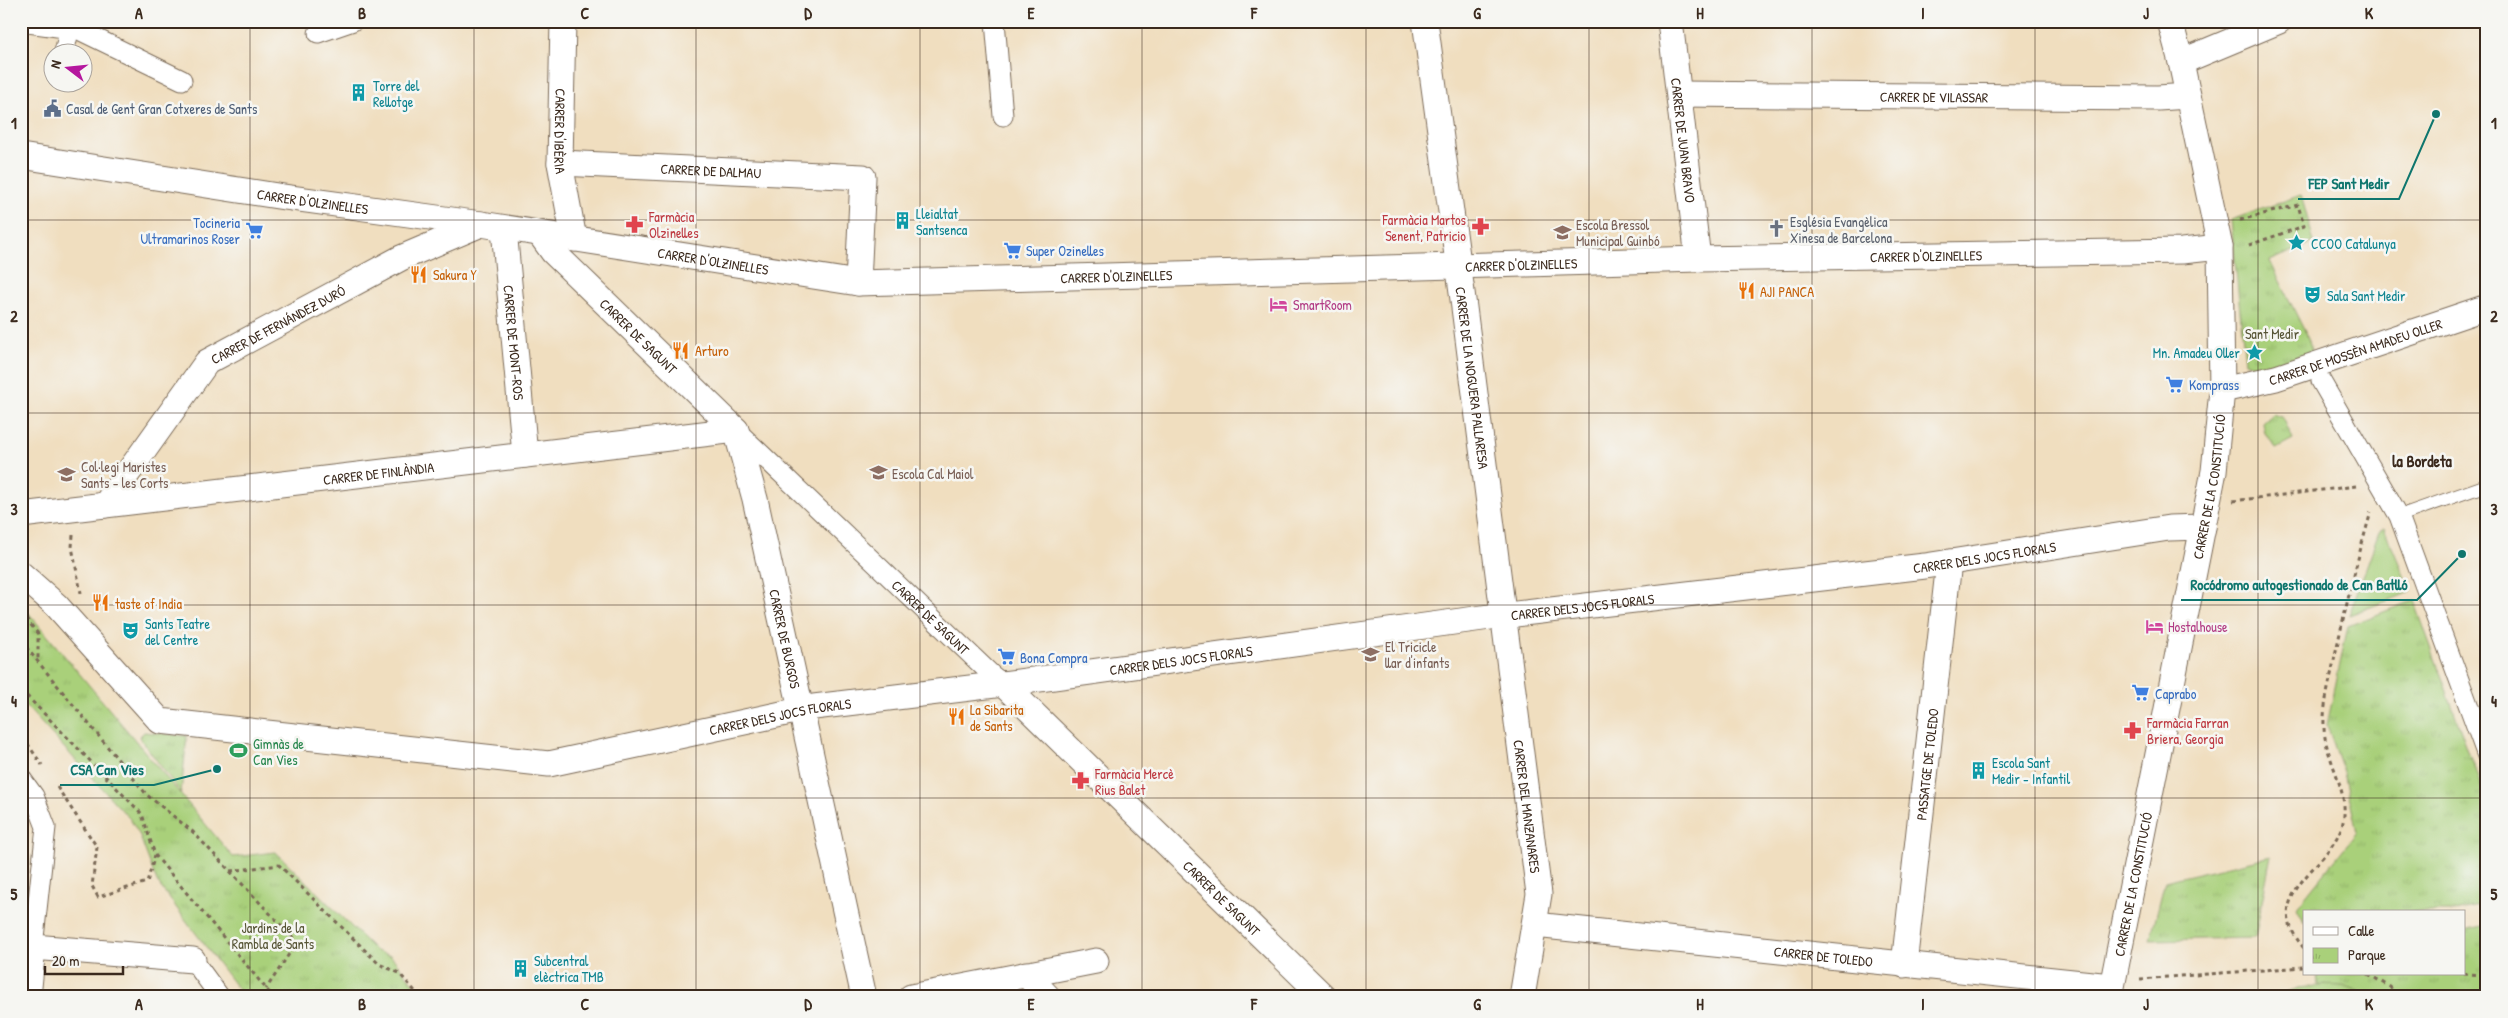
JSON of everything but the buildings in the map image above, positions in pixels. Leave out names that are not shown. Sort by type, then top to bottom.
[{"type":"street","points":[[318,34],[353,21]]},
{"type":"street","name":"CARRER D'IBÈRIA","points":[[563,21],[560,163],[574,239]]},
{"type":"street","points":[[995,21],[1003,116]]},
{"type":"street","name":"CARRER DE LA NOGUERA PALLARESA","points":[[1425,21],[1504,616]]},
{"type":"street","name":"CARRER DE JUAN BRAVO","points":[[1670,21],[1698,259]]},
{"type":"street","name":"CARRER DE LA CONSTITUCIÓ","points":[[2118,987],[2214,471],[2222,390],[2220,247],[2181,62],[2170,21]]},
{"type":"street","points":[[2181,62],[2279,21]]},
{"type":"street","points":[[21,22],[79,30],[182,80]]},
{"type":"street","points":[[66,42],[70,28]]},
{"type":"street","name":"CARRER DE VILASSAR","points":[[1680,94],[2158,98],[2188,96]]},
{"type":"street","name":"CARRER D'OLZINELLES","points":[[21,156],[858,283],[1698,259],[2182,251],[2220,247]]},
{"type":"street","name":"CARRER DE DALMAU","points":[[560,163],[863,177],[858,283]]},
{"type":"street","name":"CARRER DE MONT-ROS","points":[[492,226],[525,456]]},
{"type":"street","name":"CARRER DE FERNÁNDEZ DURÓ","points":[[105,505],[207,362],[401,258],[492,226]]},
{"type":"street","name":"CARRER DE SAGUNT","points":[[540,234],[553,252],[736,430],[1003,684],[1324,997]]},
{"type":"street","name":"CARRER DE MOSSÈN AMADEU OLLER","points":[[2222,390],[2276,378],[2316,374],[2487,307]]},
{"type":"street","points":[[2316,374],[2399,516],[2487,756]]},
{"type":"street","name":"CARRER DE FINLÀNDIA","points":[[21,515],[736,430]]},
{"type":"street","name":"CARRER DE BURGOS","points":[[736,430],[755,498],[864,997]]},
{"type":"street","name":"CARRER DELS JOCS FLORALS","points":[[21,574],[56,605],[160,721],[550,764],[801,709],[1003,684],[1504,616],[1950,562],[2169,528],[2203,527]]},
{"type":"street","name":"PASSATGE DE TOLEDO","points":[[1904,965],[1950,562]]},
{"type":"street","name":"CARRER DEL MANZANARES","points":[[1504,616],[1539,894],[1522,997]]},
{"type":"street","points":[[21,778],[34,796],[46,827],[27,947],[28,997]]},
{"type":"street","name":"CARRER DE TOLEDO","points":[[1535,925],[2118,987]]},
{"type":"street","points":[[27,947],[193,960],[220,997]]},
{"type":"street","points":[[912,997],[1096,961]]},
{"type":"street","points":[[1026,974],[1048,997]]},
{"type":"lane","points":[[2399,516],[2487,485]]},
{"type":"path","points":[[2242,221],[2298,204],[2304,226],[2255,244]]},
{"type":"path","points":[[2230,501],[2380,484],[2352,577],[2324,714],[2326,748],[2343,801],[2343,821],[2336,837],[2298,887],[2288,908],[2288,922],[2291,930],[2303,947]]},
{"type":"path","points":[[74,529],[72,547],[82,599]]},
{"type":"path","points":[[21,612],[38,634],[38,661]]},
{"type":"path","points":[[21,641],[147,794],[193,832],[297,942],[266,989]]},
{"type":"path","points":[[21,690],[142,814],[155,855],[273,997]]},
{"type":"path","points":[[21,739],[27,743],[43,767]]},
{"type":"path","points":[[54,783],[97,847],[92,886],[98,897],[147,882],[155,855]]},
{"type":"path","points":[[230,871],[279,865],[379,964],[399,973],[418,996]]},
{"type":"path","points":[[2118,987],[2303,967]]},
{"type":"path","points":[[2466,974],[2487,975]]},
{"type":"path","points":[[2371,976],[2390,988],[2398,997]]},
{"type":"path","points":[[2482,997],[2487,984]]},
{"type":"green space","name":"Sant Medir","points":[[2301,195],[2314,242],[2270,261],[2308,338],[2312,352],[2260,368],[2245,362],[2231,220]]},
{"type":"green space","points":[[2273,414],[2283,418],[2293,439],[2276,448],[2265,433],[2263,423]]},
{"type":"green space","points":[[2384,528],[2411,592],[2349,615],[2379,532]]},
{"type":"green space","points":[[2414,600],[2487,803],[2487,904],[2459,910],[2303,910],[2303,921],[2296,908],[2357,832],[2344,773],[2327,725],[2348,626]]},
{"type":"green space","name":"Jardins de la Rambla de Sants","points":[[21,604],[233,857],[276,852],[376,951],[391,956],[425,997],[244,997],[157,882],[139,834],[130,819],[21,701]]},
{"type":"green space","points":[[144,732],[187,736],[181,793],[139,737]]},
{"type":"green space","points":[[2271,856],[2255,938],[2150,940],[2165,881]]},
{"type":"green space","points":[[2487,925],[2487,997],[2371,997],[2343,986],[2318,985],[2317,976],[2466,976],[2466,930]]},
{"type":"green space","points":[[2330,985],[2343,986],[2371,997],[2271,997],[2298,988]]},
{"type":"place","name":"Torre del Rellotge","points":[[359,93]]},
{"type":"place","name":"Casal de Gent Gran Cotxeres de Sants","points":[[52,108]]},
{"type":"place","name":"FEP Sant Medir","points":[[2436,114]]},
{"type":"place","name":"Lleialtat Santsenca","points":[[902,221]]},
{"type":"place","name":"Farmàcia Olzinelles","points":[[635,224]]},
{"type":"place","name":"Farmàcia Martos Senent, Patricio","points":[[1480,227]]},
{"type":"place","name":"Església Evangèlica Xinesa de Barcelona","points":[[1776,229]]},
{"type":"place","name":"Tocineria Ultramarinos Roser","points":[[254,230]]},
{"type":"place","name":"Escola Bressol Municipal Guinbó","points":[[1562,232]]},
{"type":"place","name":"CCOO Catalunya","points":[[2297,243]]},
{"type":"place","name":"Super Ozinelles","points":[[1012,250]]},
{"type":"place","name":"Sakura Y","points":[[419,274]]},
{"type":"place","name":"AJI PANCA","points":[[1746,291]]},
{"type":"place","name":"Sala Sant Medir","points":[[2313,295]]},
{"type":"place","name":"SmartRoom","points":[[1279,304]]},
{"type":"place","name":"Arturo","points":[[681,350]]},
{"type":"place","name":"Mn. Amadeu Oller","points":[[2254,352]]},
{"type":"place","name":"Komprass","points":[[2175,384]]},
{"type":"place","name":"Escola Cal Maiol","points":[[878,473]]},
{"type":"place","name":"Col·legi Maristes Sants - les Corts","points":[[67,474]]},
{"type":"place","name":"Rocódromo autogestionado de Can Batlló","points":[[2462,554]]},
{"type":"place","name":"taste of India","points":[[101,603]]},
{"type":"place","name":"Hostalhouse","points":[[2154,626]]},
{"type":"place","name":"Sants Teatre del Centre","points":[[131,631]]},
{"type":"place","name":"El Tricicle llar d'infants","points":[[1371,654]]},
{"type":"place","name":"Bona Compra","points":[[1006,657]]},
{"type":"place","name":"Caprabo","points":[[2141,693]]},
{"type":"place","name":"La Sibarita de Sants","points":[[956,717]]},
{"type":"place","name":"Farmàcia Farran Briera, Georgia","points":[[2133,730]]},
{"type":"place","name":"Gimnàs de Can Vies","points":[[239,751]]},
{"type":"place","name":"CSA Can Vies","points":[[217,769]]},
{"type":"place","name":"Escola Sant Medir - Infantil","points":[[1978,770]]},
{"type":"place","name":"Farmàcia Mercè Rius Balet","points":[[1081,781]]},
{"type":"place","name":"Subcentral elèctrica TMB","points":[[520,968]]},
{"type":"district","name":"la Bordeta","points":[[2422,461]]}]
